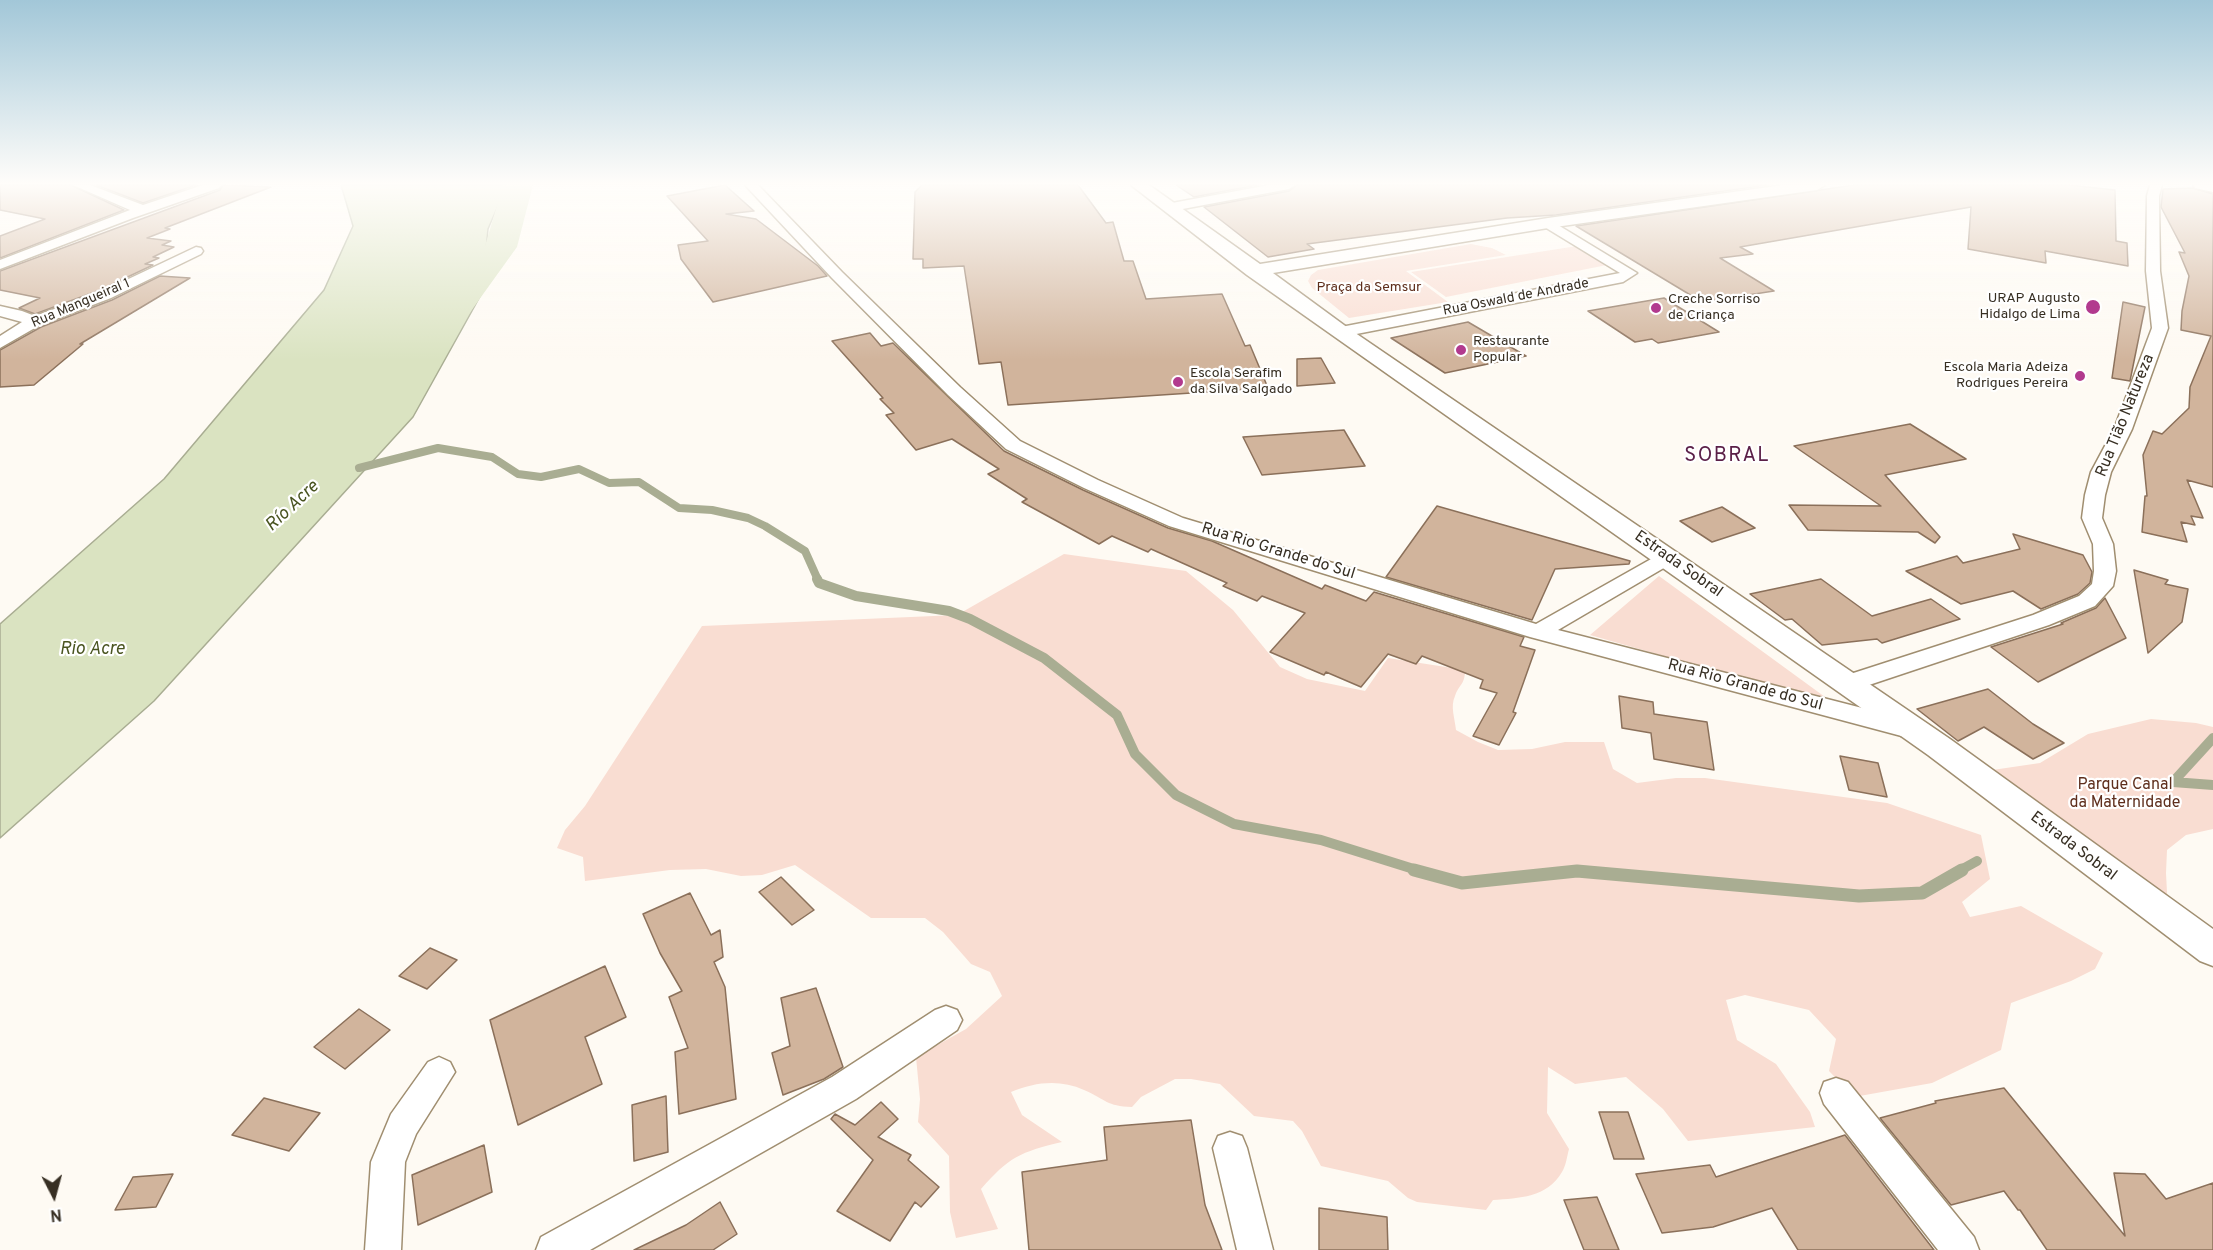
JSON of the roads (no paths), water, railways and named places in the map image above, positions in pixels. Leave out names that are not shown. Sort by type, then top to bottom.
[{"type":"street","points":[[0,265],[56,243]]},
{"type":"street","name":"Rua Rio Grande do Sul","points":[[807,243],[954,391],[1013,445],[1091,484],[1176,522],[1538,632],[1909,729]]},
{"type":"street","name":"Estrada Sobral","points":[[1219,243],[1341,332],[1909,729],[1939,747],[2213,950]]},
{"type":"street","points":[[1254,271],[1423,243]]},
{"type":"street","name":"Rua Oswald de Andrade","points":[[1341,332],[1623,278],[1630,273],[1581,243]]},
{"type":"street","name":"Rua Tião Natureza","points":[[1846,684],[2041,620],[2087,602],[2102,586],[2105,572],[2103,544],[2092,518],[2101,472],[2123,429],[2160,328],[2153,271],[2153,243]]},
{"type":"street","name":"Rua Mangueiral 1","points":[[0,343],[34,322],[106,296],[196,251]]},
{"type":"street","points":[[0,311],[17,314],[34,322]]},
{"type":"street","points":[[1538,632],[1667,558]]},
{"type":"street","points":[[554,1250],[844,1088],[946,1020]]},
{"type":"street","points":[[383,1250],[388,1162],[403,1125],[439,1072]]},
{"type":"street","points":[[1836,1093],[1961,1250]]},
{"type":"street","points":[[1230,1148],[1255,1250]]},
{"type":"water","name":"Rio Acre","points":[[345,243],[487,243],[482,293],[413,417],[154,701],[0,838],[0,624],[164,479],[324,290]]},
{"type":"waterway","name":"Río Acre","points":[[440,328],[502,243]]},
{"type":"waterway","points":[[359,468],[438,448],[492,457],[518,474],[541,477],[579,469],[609,483],[639,482],[679,508],[712,510],[748,518],[765,526],[805,551],[818,580]]},
{"type":"waterway","points":[[817,579],[819,583],[856,596],[949,611],[970,619],[1044,658],[1117,715],[1135,754],[1176,795],[1234,824],[1321,840],[1420,871]]},
{"type":"waterway","points":[[2213,738],[2173,782],[2213,785]]},
{"type":"waterway","points":[[1959,871],[1977,861]]},
{"type":"waterway","points":[[1414,870],[1462,883],[1577,871]]},
{"type":"waterway","points":[[1577,871],[1859,896],[1922,893],[1962,870]]},
{"type":"place","name":"URAP Augusto Hidalgo de Lima","points":[[2093,307]]},
{"type":"place","name":"Creche Sorriso de Criança","points":[[1656,308]]},
{"type":"place","name":"Restaurante Popular","points":[[1461,350]]},
{"type":"place","name":"Escola Maria Adeiza Rodrigues Pereira","points":[[2080,376]]},
{"type":"place","name":"Escola Serafim da Silva Salgado","points":[[1178,382]]},
{"type":"district","name":"SOBRAL","points":[[1727,457]]},
{"type":"park label","name":"Praça da Semsur","points":[[1369,288]]},
{"type":"park label","name":"Parque Canal da Maternidade","points":[[2125,795]]}]
